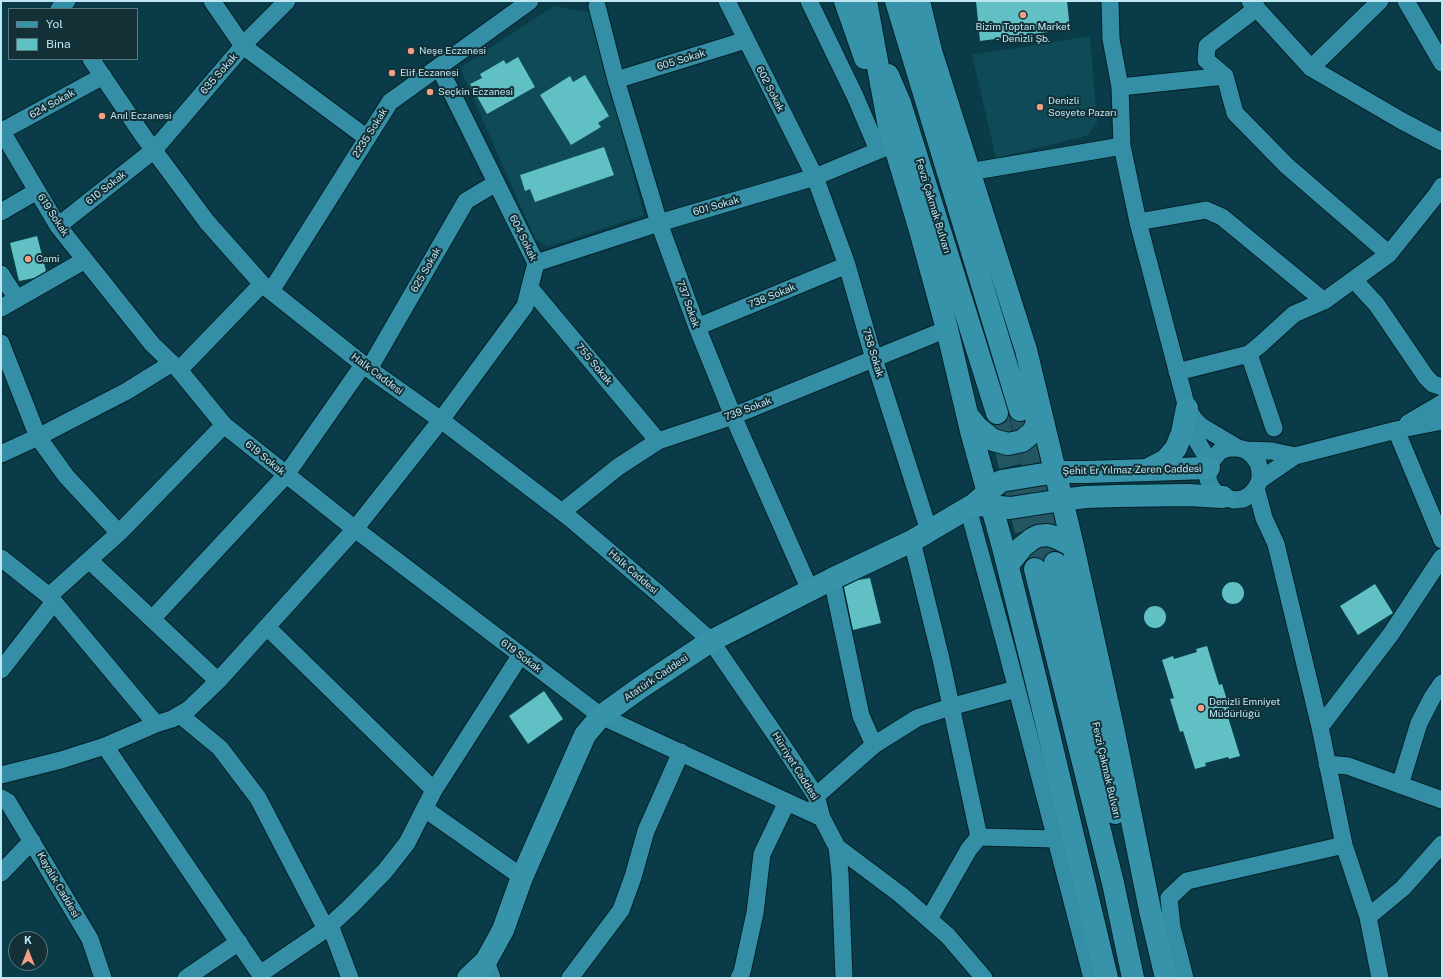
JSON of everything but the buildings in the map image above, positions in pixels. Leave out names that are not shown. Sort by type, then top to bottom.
[{"type":"main road","points":[[845,1],[887,141],[920,230],[947,329],[968,416],[980,503],[1008,565],[1072,826],[1107,978]]},
{"type":"main road","points":[[866,1],[887,141]]},
{"type":"main road","name":"Fevzi Çakmak Bulvarı","points":[[866,1],[886,68],[900,103],[998,412]]},
{"type":"main road","points":[[876,1],[884,28],[900,103]]},
{"type":"main road","points":[[896,1],[918,72],[1029,405],[1056,472],[1114,732],[1150,910],[1166,978]]},
{"type":"main road","points":[[904,1],[906,18],[918,72]]},
{"type":"main road","points":[[915,1],[1026,350],[1029,405],[1038,416],[1034,431],[1026,438],[1008,444],[992,440],[968,416]]},
{"type":"main road","points":[[919,1],[923,23]]},
{"type":"main road","points":[[1145,470],[1166,460],[1176,448],[1182,433],[1187,408]]},
{"type":"main road","name":"Şehit Er Yılmaz Zeren Caddesi","points":[[980,503],[1001,481],[1056,472],[1145,470],[1209,465]]},
{"type":"main road","points":[[980,503],[1010,508],[1086,497],[1188,495],[1228,499]]},
{"type":"main road","name":"Atatürk Caddesi","points":[[468,978],[489,969],[522,876],[585,735],[601,716],[711,641],[832,579],[921,536],[980,503]]},
{"type":"main road","points":[[1008,565],[1022,547],[1038,536],[1047,535],[1056,537],[1073,546]]},
{"type":"main road","name":"Fevzi Çakmak Bulvarı","points":[[1133,978],[1045,566],[1094,720],[1153,978]]},
{"type":"street","points":[[59,8],[67,1]]},
{"type":"street","points":[[212,1],[243,46],[367,138]]},
{"type":"street","name":"635 Sokak","points":[[154,150],[243,46],[287,1]]},
{"type":"street","name":"2235 Sokak","points":[[1,454],[38,437],[127,390],[176,367],[266,288],[390,102],[530,1]]},
{"type":"street","name":"602 Sokak","points":[[727,1],[814,177]]},
{"type":"street","points":[[809,1],[855,96],[887,141]]},
{"type":"street","points":[[1110,1],[1111,38],[1120,87],[1122,146],[1138,222],[1177,372],[1197,441],[1209,465],[1208,479],[1211,487],[1216,493],[1263,515]]},
{"type":"street","points":[[1311,68],[1380,1]]},
{"type":"street","points":[[1406,1],[1442,63]]},
{"type":"street","name":"737 Sokak","points":[[598,3],[616,80],[659,223],[697,327],[733,416],[810,590]]},
{"type":"street","points":[[1389,254],[1287,166],[1235,113],[1225,76],[1206,60],[1207,46],[1254,4],[1311,68],[1402,121],[1442,142]]},
{"type":"street","name":"605 Sokak","points":[[616,80],[746,40]]},
{"type":"street","name":"Halk Caddesi","points":[[92,60],[154,150],[207,222],[266,288],[366,367],[441,420],[562,512],[659,594],[711,641]]},
{"type":"street","name":"604 Sokak","points":[[1,775],[61,760],[105,746],[156,724],[172,720],[189,709],[218,681],[355,530],[441,420],[525,306],[536,263],[439,67]]},
{"type":"street","name":"624 Sokak","points":[[1,131],[103,76]]},
{"type":"street","points":[[1120,87],[1225,76]]},
{"type":"street","name":"619 Sokak","points":[[1,131],[58,226],[152,344],[176,367],[224,425],[355,530],[601,716],[822,818]]},
{"type":"street","name":"601 Sokak","points":[[536,263],[659,223],[814,177],[887,141]]},
{"type":"street","points":[[969,172],[1122,146]]},
{"type":"street","name":"610 Sokak","points":[[58,226],[154,150]]},
{"type":"street","name":"758 Sokak","points":[[814,177],[847,265],[874,359],[921,536],[950,707],[979,837]]},
{"type":"street","name":"625 Sokak","points":[[152,619],[286,475],[366,367],[466,201],[496,183]]},
{"type":"street","points":[[1177,372],[1249,354],[1294,314],[1324,301],[1389,254],[1442,186]]},
{"type":"street","points":[[1,212],[37,191]]},
{"type":"street","points":[[1138,222],[1206,210],[1222,217],[1324,301]]},
{"type":"street","points":[[1,308],[85,260]]},
{"type":"street","name":"738 Sokak","points":[[697,327],[847,265]]},
{"type":"street","points":[[1,274],[17,298]]},
{"type":"street","points":[[1354,280],[1377,305],[1426,377],[1433,384],[1442,387]]},
{"type":"street","name":"755 Sokak","points":[[530,288],[658,441]]},
{"type":"street","name":"739 Sokak","points":[[562,512],[618,467],[658,441],[733,416],[947,329]]},
{"type":"street","points":[[1,343],[38,437],[66,476],[119,533]]},
{"type":"street","points":[[1249,354],[1274,428]]},
{"type":"street","points":[[1396,430],[1442,403]]},
{"type":"street","points":[[1187,408],[1201,426],[1253,456],[1258,463],[1260,471],[1258,484],[1263,515],[1276,544],[1320,727],[1344,845],[1368,917],[1380,978]]},
{"type":"street","points":[[1228,499],[1242,499],[1250,495],[1258,484],[1288,461],[1396,430],[1442,421]]},
{"type":"street","points":[[1,670],[51,599],[89,560],[119,533],[224,425]]},
{"type":"street","points":[[1396,430],[1442,540]]},
{"type":"street","points":[[1209,465],[1220,451],[1229,448],[1272,451],[1288,461]]},
{"type":"street","points":[[1263,515],[1266,488],[1288,461]]},
{"type":"street","points":[[980,503],[1016,689],[1092,978]]},
{"type":"street","points":[[1320,727],[1391,634],[1442,557]]},
{"type":"street","points":[[1,558],[51,599],[156,724]]},
{"type":"street","points":[[89,560],[218,681]]},
{"type":"street","points":[[832,579],[861,716],[874,745]]},
{"type":"street","points":[[267,627],[434,790]]},
{"type":"street","name":"Hürriyet Caddesi","points":[[711,641],[816,796],[822,818],[837,847],[840,874],[844,978]]},
{"type":"street","points":[[105,746],[239,942],[258,976],[328,927],[385,871],[407,843],[434,790],[520,656]]},
{"type":"street","points":[[1400,785],[1419,723],[1433,696],[1442,684]]},
{"type":"street","points":[[816,796],[874,745],[917,718],[950,707],[1016,689]]},
{"type":"street","points":[[180,715],[220,748],[258,798],[328,927],[350,978]]},
{"type":"street","points":[[570,978],[621,910],[646,831],[681,752]]},
{"type":"street","points":[[1327,764],[1348,766],[1442,800]]},
{"type":"street","name":"Kayalık Caddesi","points":[[1,798],[8,802],[90,939],[103,978]]},
{"type":"street","points":[[743,976],[762,854],[787,802]]},
{"type":"street","points":[[424,809],[522,876]]},
{"type":"street","points":[[929,919],[969,849],[979,837],[1056,839]]},
{"type":"street","points":[[1,872],[32,841]]},
{"type":"street","points":[[1368,917],[1403,888],[1442,844]]},
{"type":"street","points":[[1185,978],[1172,927],[1169,898],[1187,881],[1344,845]]},
{"type":"street","points":[[837,847],[901,895],[929,919],[948,936],[984,978]]},
{"type":"street","points":[[1150,910],[1160,923],[1169,948],[1185,978]]},
{"type":"street","points":[[186,978],[239,942]]},
{"type":"shaded area","points":[[554,6],[591,13],[644,215],[548,247],[535,239],[460,68]]},
{"type":"shaded area","name":"Denizli Sosyete Pazarı","points":[[1090,36],[1097,124],[1086,136],[996,158],[972,55]]},
{"type":"tunnel","points":[[1020,410],[1055,563]]},
{"type":"tunnel","points":[[997,413],[1035,569]]},
{"type":"place","name":"Bizim Toptan Market - Denizli Şb.","points":[[1023,15]]},
{"type":"place","name":"Neşe Eczanesi","points":[[411,51]]},
{"type":"place","name":"Elif Eczanesi","points":[[392,73]]},
{"type":"place","name":"Seçkin Eczanesi","points":[[430,92]]},
{"type":"place","name":"Denizli Sosyete Pazarı","points":[[1040,107]]},
{"type":"place","name":"Anıl Eczanesi","points":[[102,116]]},
{"type":"place","name":"Cami","points":[[28,259]]},
{"type":"place","name":"Denizli Emniyet Müdürlüğü","points":[[1201,708]]}]
